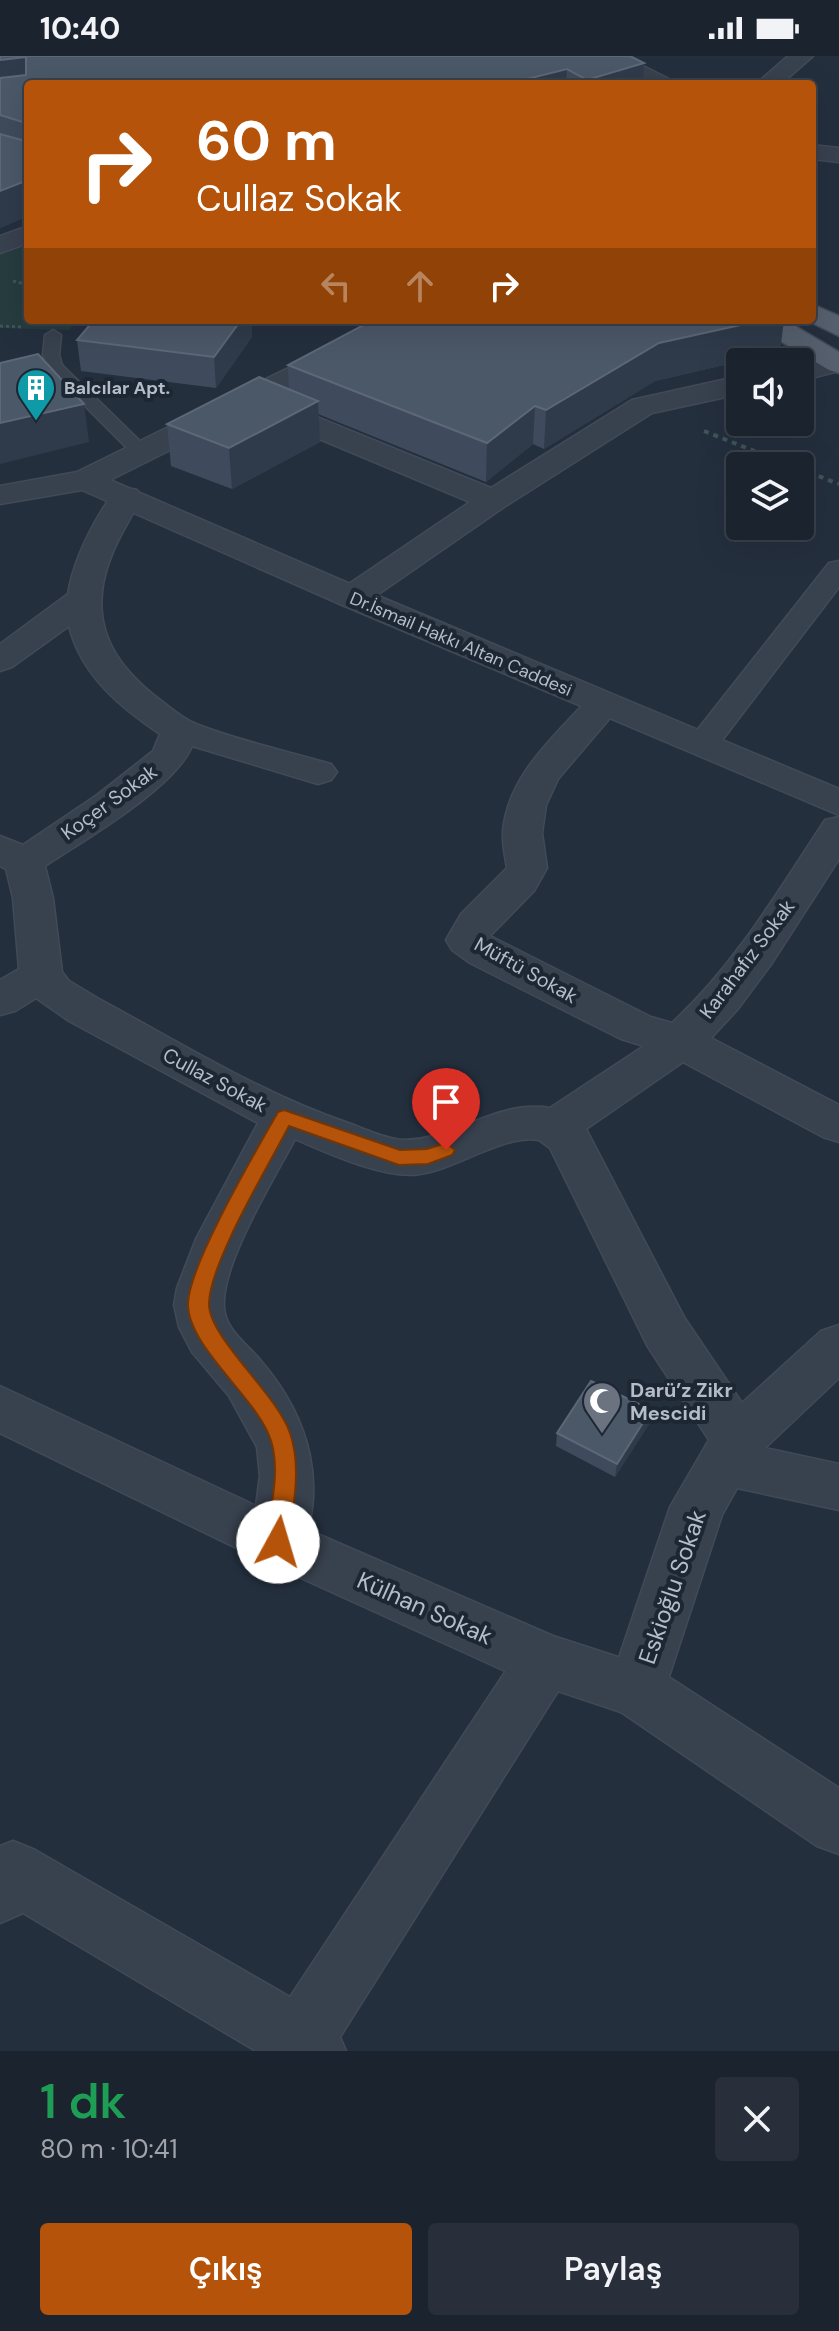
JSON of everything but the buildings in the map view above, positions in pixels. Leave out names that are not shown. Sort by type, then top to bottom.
[{"type":"main road","points":[[816,314],[839,328]]},
{"type":"main road","points":[[772,324],[838,364]]},
{"type":"street","points":[[606,56],[653,80]]},
{"type":"street","points":[[772,80],[802,56]]},
{"type":"street","points":[[816,152],[839,155]]},
{"type":"street","points":[[0,245],[24,236]]},
{"type":"street","points":[[0,495],[85,480],[400,324]]},
{"type":"street","points":[[814,369],[838,364]]},
{"type":"street","points":[[352,597],[493,500],[642,406],[726,388]]},
{"type":"street","points":[[248,399],[493,500]]},
{"type":"street","name":"Dr.İsmail Hakkı Altan Caddesi","points":[[85,480],[603,705],[839,803]]},
{"type":"street","points":[[126,497],[93,562],[85,598],[85,633],[102,666],[127,694],[180,731],[318,772]]},
{"type":"street","points":[[702,745],[839,569]]},
{"type":"street","points":[[0,660],[85,598]]},
{"type":"street","name":"Müftü Sokak","points":[[603,705],[541,775],[527,805],[522,833],[527,868],[520,882],[476,924],[467,940],[485,953],[636,1028],[679,1041],[839,1125]]},
{"type":"street","name":"Koçer Sokak","points":[[12,856],[111,804],[169,757],[180,731]]},
{"type":"street","name":"Karahafız Sokak","points":[[558,1125],[679,1041],[703,1020],[726,993],[839,829]]},
{"type":"street","points":[[0,1000],[41,975],[33,898],[12,856]]},
{"type":"street","name":"Cullaz Sokak","points":[[41,975],[54,991],[84,1010],[284,1117],[399,1157],[428,1156],[531,1120],[558,1125]]},
{"type":"street","points":[[278,1542],[287,1460],[279,1431],[247,1381],[210,1338],[199,1305],[206,1274],[225,1231],[284,1117]]},
{"type":"street","points":[[558,1125],[568,1137],[730,1451],[839,1487]]},
{"type":"street","name":"Eskioğlu Sokak","points":[[637,1690],[697,1507],[730,1451],[839,1346]]},
{"type":"street","name":"Külhan Sokak","points":[[0,1408],[278,1542],[545,1661],[637,1690],[839,1824]]},
{"type":"street","points":[[4,1876],[307,2046],[545,1661]]},
{"type":"lane","points":[[53,335],[51,355],[55,367],[141,452]]},
{"type":"path","points":[[814,474],[839,484]]},
{"type":"green space","points":[[24,241],[24,324],[74,324],[69,330],[0,328],[0,250]]},
{"type":"place","name":"Balcılar Apt.","points":[[36,422]]},
{"type":"place","name":"Darü’z Zikr Mescidi","points":[[602,1435]]},
{"type":"route","points":[[278,1542],[287,1460],[279,1431],[247,1381],[210,1338],[199,1305],[206,1274],[284,1117],[399,1157],[428,1156],[446,1150]]}]
